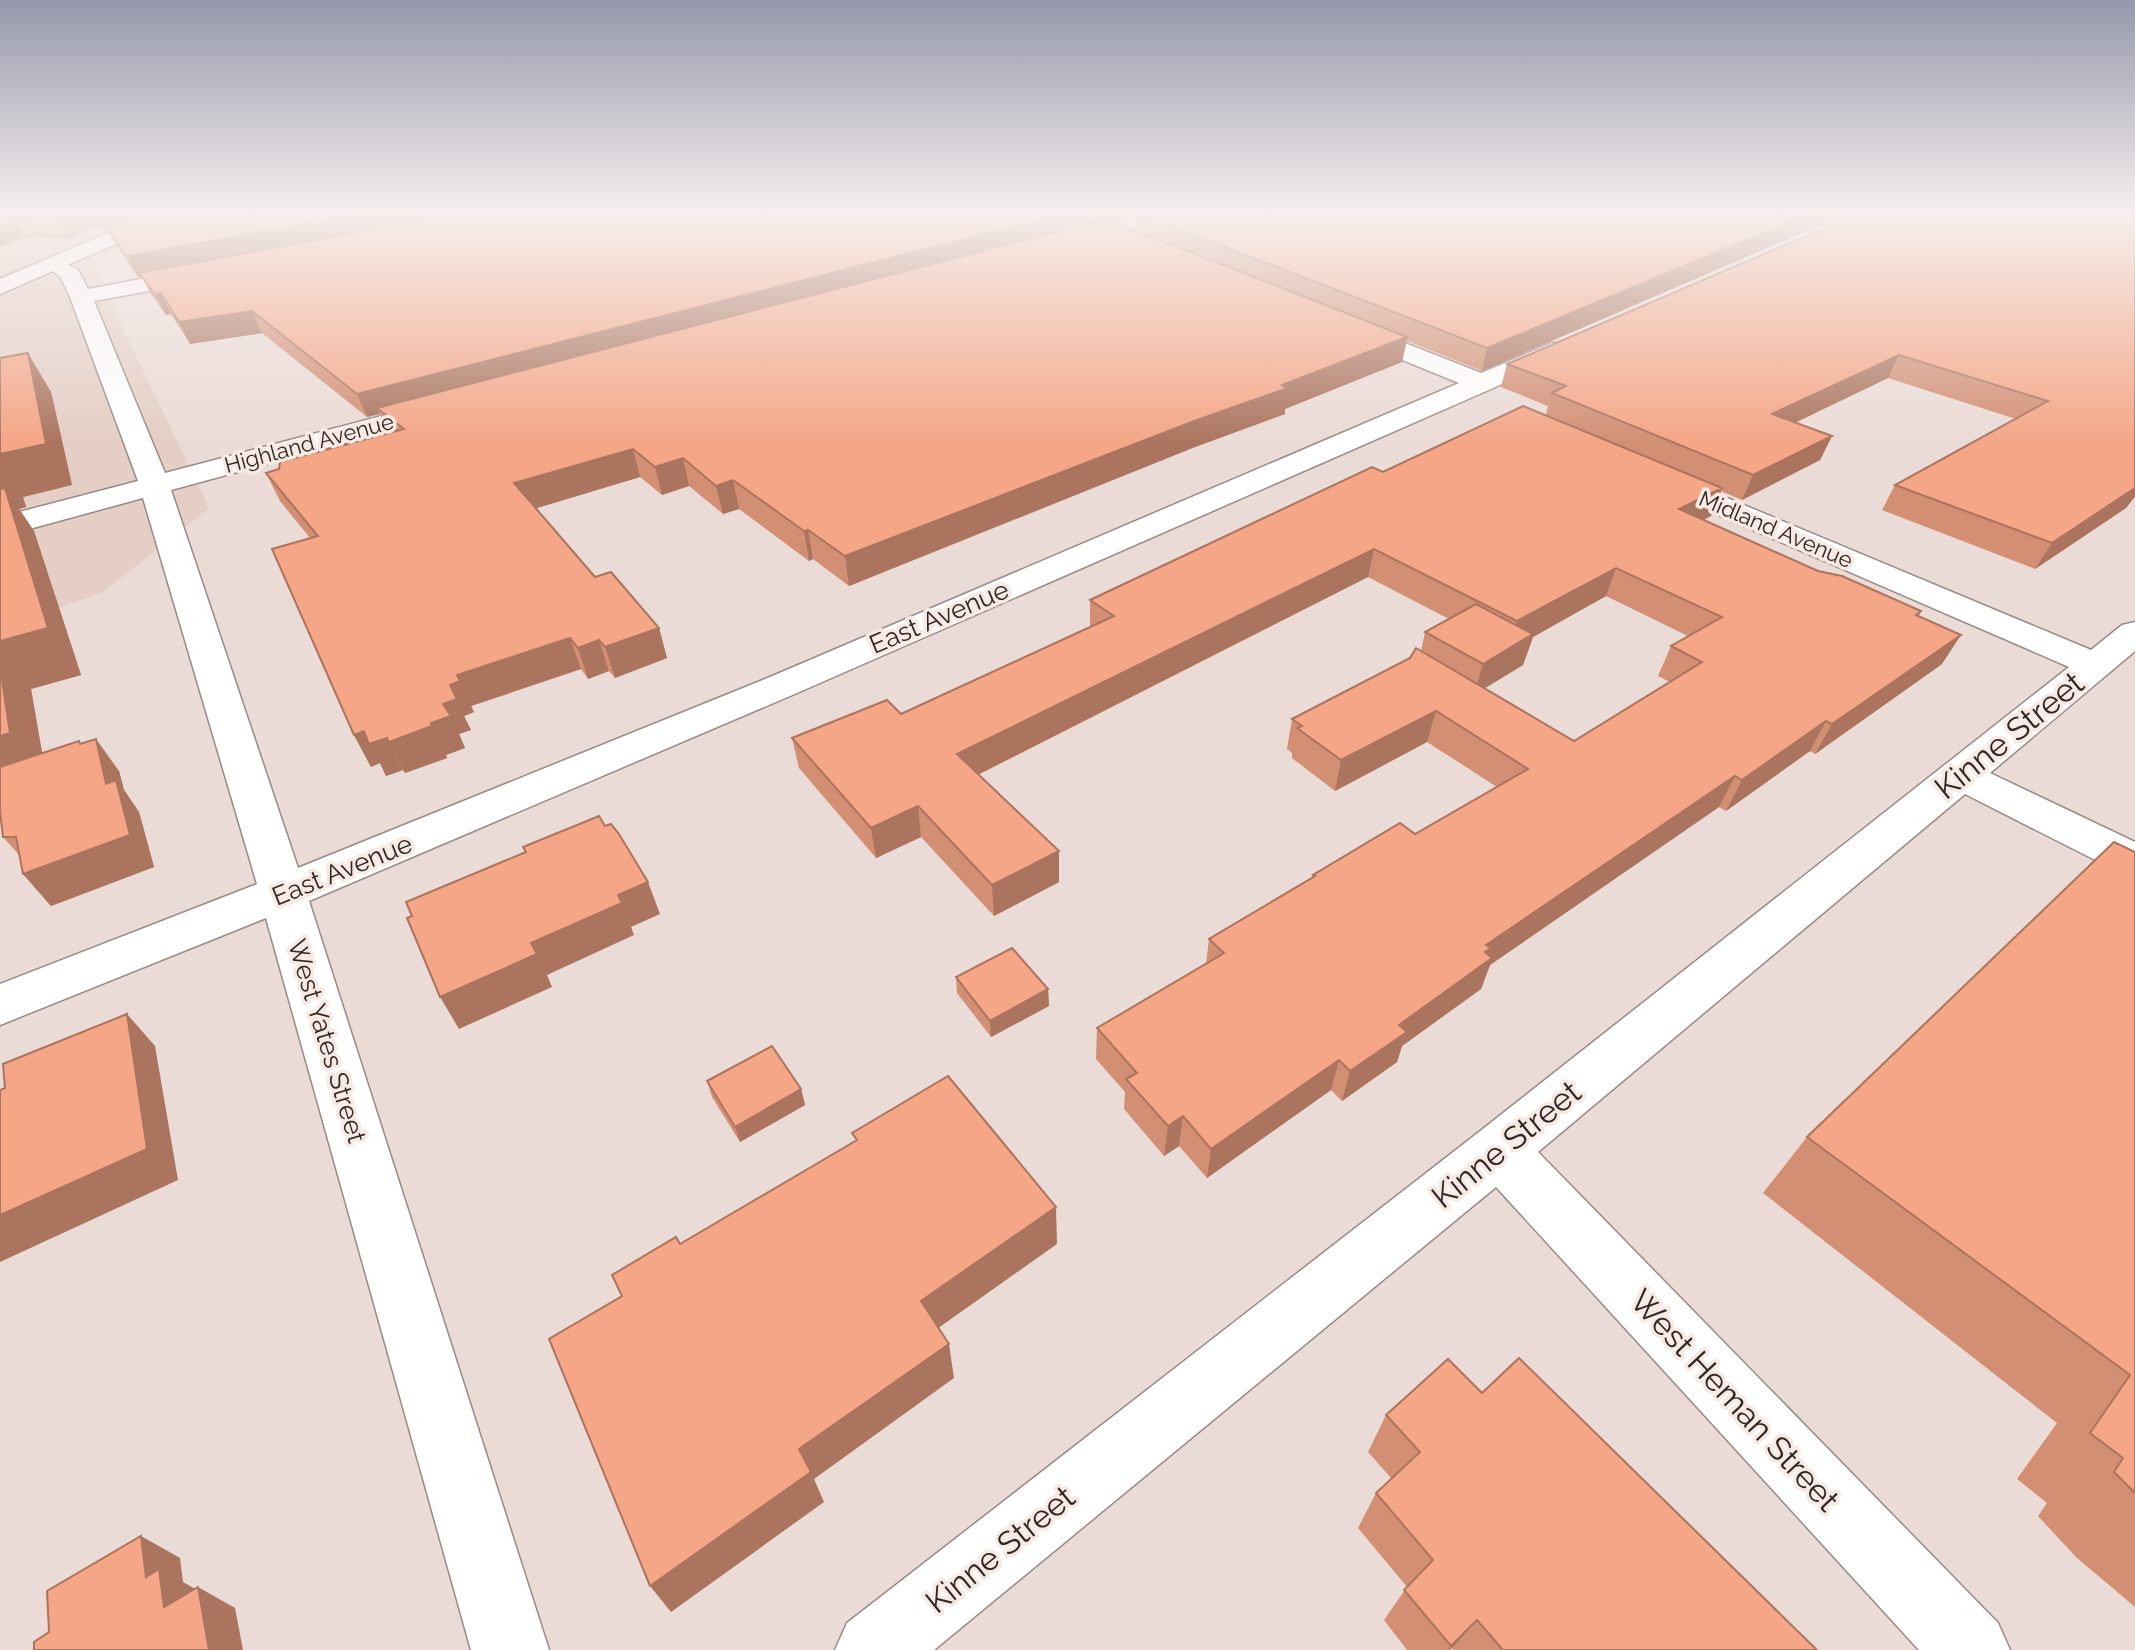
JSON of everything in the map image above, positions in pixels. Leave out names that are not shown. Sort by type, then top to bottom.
[{"type":"street","name":"West Yates Street","points":[[46,290],[154,484],[283,894],[510,1650]]},
{"type":"street","points":[[1323,319],[1480,396]]},
{"type":"street","name":"East Avenue","points":[[0,1005],[283,894],[1480,396],[1597,333]]},
{"type":"street","name":"Highland Avenue","points":[[0,527],[461,403]]},
{"type":"street","name":"Midland Avenue","points":[[1631,467],[2115,649]]},
{"type":"street","name":"Kinne Street","points":[[874,1650],[1499,1150],[2115,649]]},
{"type":"street","points":[[1960,775],[2135,861]]},
{"type":"street","name":"West Heman Street","points":[[1499,1150],[1971,1650]]},
{"type":"shaded area","points":[[0,290],[105,290],[209,508],[102,593],[0,627]]},
{"type":"building","points":[[152,290],[765,290],[357,394],[252,311],[179,322],[161,293],[155,294]]},
{"type":"building","points":[[832,290],[1287,290],[1407,337],[1282,385],[1288,388],[845,556],[733,480],[716,486],[683,458],[655,467],[633,449],[514,483],[595,577],[611,572],[659,628],[605,647],[599,640],[578,648],[570,638],[457,675],[460,681],[450,685],[457,699],[443,704],[451,716],[389,742],[387,738],[369,744],[364,731],[354,735],[272,549],[318,536],[266,473],[279,469],[280,462],[404,429],[377,408]]},
{"type":"building","points":[[1337,290],[1626,290],[1487,348]]},
{"type":"building","points":[[1680,290],[2135,290],[2135,488],[2052,543],[1895,485],[2048,401],[1899,355],[1772,414],[1832,436],[1753,475],[1552,393],[1566,386],[1507,364]]},
{"type":"building","points":[[28,353],[46,444],[0,454],[0,358]]},
{"type":"building","points":[[1523,406],[1722,488],[1679,509],[1818,571],[1842,576],[1921,611],[1916,615],[1961,635],[1832,724],[1826,721],[1742,780],[1735,776],[1486,945],[1491,948],[1485,952],[1492,958],[1399,1025],[1407,1032],[1350,1071],[1339,1060],[1211,1149],[1183,1116],[1168,1126],[1126,1079],[1137,1073],[1097,1028],[1224,953],[1209,939],[1313,875],[1400,823],[1415,834],[1528,769],[1436,711],[1341,760],[1297,728],[1302,726],[1292,719],[1410,658],[1416,648],[1574,741],[1702,662],[1671,646],[1722,617],[1616,568],[1517,621],[1374,549],[957,754],[1059,851],[992,885],[918,806],[871,828],[792,738],[887,700],[901,714],[1114,616],[1090,600],[1372,467],[1383,472]]},
{"type":"building","points":[[5,488],[48,628],[0,641],[0,489]]},
{"type":"building","points":[[1476,604],[1533,634],[1483,664],[1425,632]]},
{"type":"building","points":[[0,666],[10,733],[0,736]]},
{"type":"building","points":[[96,739],[106,784],[116,780],[130,835],[23,874],[16,837],[3,837],[0,767],[79,741],[80,744]]},
{"type":"building","points":[[599,816],[605,826],[611,824],[619,834],[648,882],[618,895],[622,903],[531,943],[537,954],[440,997],[407,918],[412,916],[406,902],[526,852],[523,847]]},
{"type":"building","points":[[2114,842],[2135,852],[2135,1493],[2114,1472],[2123,1458],[2090,1433],[2130,1375],[1807,1137]]},
{"type":"building","points":[[1012,948],[1048,989],[990,1021],[956,977]]},
{"type":"building","points":[[127,1014],[147,1149],[0,1215],[0,1090],[5,1088],[3,1064]]},
{"type":"building","points":[[772,1046],[801,1089],[735,1127],[707,1081]]},
{"type":"building","points":[[948,1076],[1056,1207],[921,1301],[949,1344],[799,1449],[811,1472],[650,1586],[549,1339],[622,1296],[612,1275],[676,1237],[680,1244],[857,1140],[852,1133]]},
{"type":"building","points":[[1519,1358],[1817,1650],[1503,1650],[1477,1620],[1451,1646],[1404,1590],[1433,1560],[1376,1493],[1420,1452],[1386,1415],[1448,1359],[1482,1393]]},
{"type":"building","points":[[141,1536],[146,1577],[159,1569],[164,1607],[198,1587],[209,1650],[34,1650],[34,1642],[49,1632],[47,1591]]}]
